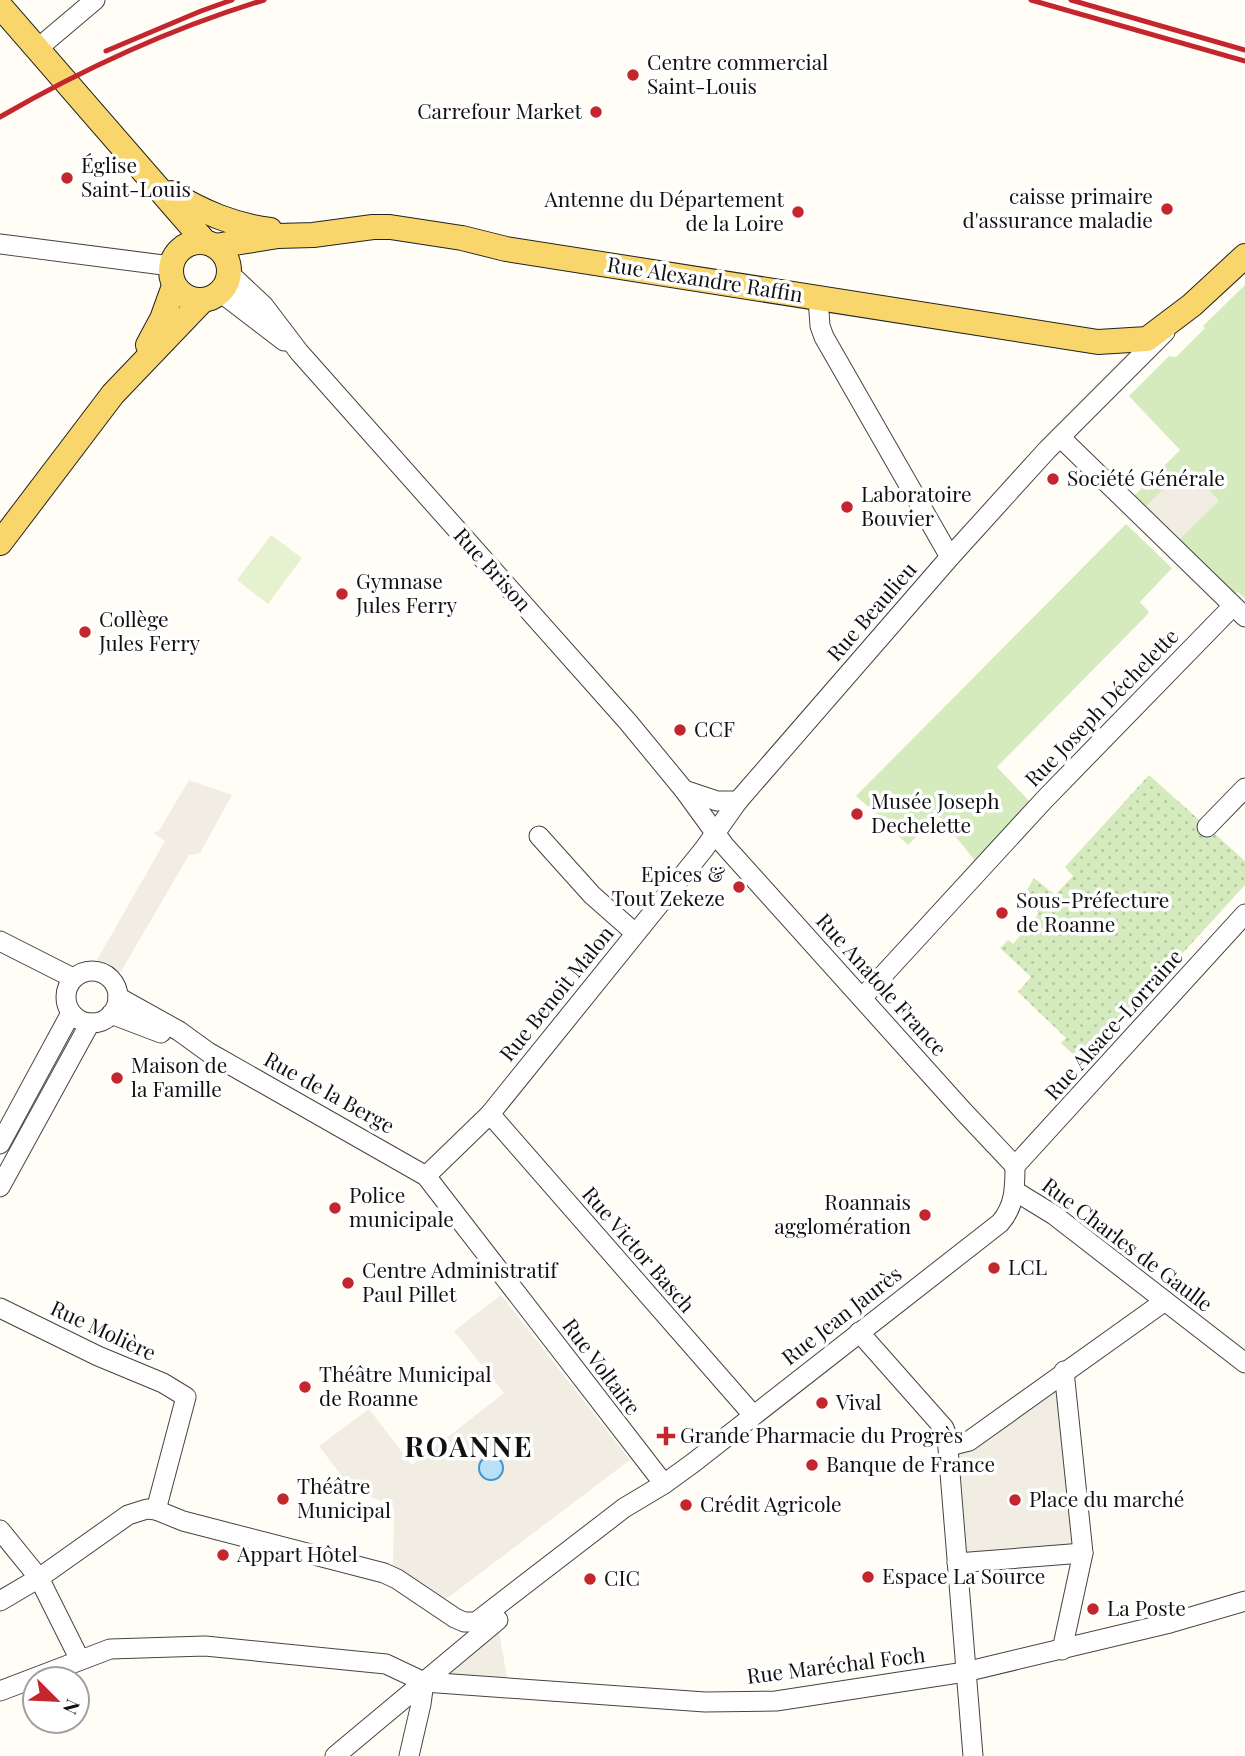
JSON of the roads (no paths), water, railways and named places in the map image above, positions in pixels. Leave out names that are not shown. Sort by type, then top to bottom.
[{"type":"main road","name":"Rue Brison","points":[[0,6],[154,186],[217,270]]},
{"type":"main road","name":"Rue Brison","points":[[154,186],[175,231],[175,268]]},
{"type":"main road","points":[[154,186],[226,221],[243,226],[313,235]]},
{"type":"main road","name":"Rue Alexandre Raffin","points":[[175,268],[191,243],[217,270],[278,236],[313,235],[373,227],[404,228],[520,251],[784,295],[818,297],[1098,342],[1147,339],[1192,305],[1245,256]]},
{"type":"main road","points":[[175,268],[187,297],[217,270]]},
{"type":"main road","points":[[127,378],[162,319],[175,268]]},
{"type":"main road","points":[[0,543],[127,378],[217,270]]},
{"type":"street","points":[[29,40],[94,0]]},
{"type":"street","points":[[0,244],[175,268]]},
{"type":"street","name":"Rue Brison","points":[[217,270],[299,352],[628,722],[684,790],[715,834]]},
{"type":"street","points":[[818,297],[820,326],[824,338],[950,557]]},
{"type":"street","name":"Rue Beaulieu","points":[[715,834],[738,801],[950,557],[1065,432],[1192,305]]},
{"type":"street","points":[[1098,342],[1119,351],[1124,361],[1123,373]]},
{"type":"street","points":[[1065,432],[1239,611]]},
{"type":"street","name":"Rue Joseph Déchelette","points":[[862,998],[1045,799],[1239,611]]},
{"type":"street","points":[[1207,827],[1245,788]]},
{"type":"street","points":[[684,790],[717,801],[738,801]]},
{"type":"street","name":"Rue Anatole France","points":[[715,834],[1015,1166]]},
{"type":"street","name":"Rue Benoit Malon","points":[[426,1176],[490,1114],[715,834]]},
{"type":"street","points":[[539,836],[592,895],[635,933]]},
{"type":"street","name":"Rue Alsace-Lorraine","points":[[1015,1166],[1245,914]]},
{"type":"street","points":[[0,943],[70,986]]},
{"type":"street","points":[[106,970],[112,980],[115,1005],[105,1019],[90,1023],[80,1020],[71,1013],[66,1000],[70,986],[85,971],[106,970]]},
{"type":"street","name":"Rue de la Berge","points":[[115,1005],[179,1031],[208,1052],[426,1176]]},
{"type":"street","points":[[0,1144],[71,1013]]},
{"type":"street","points":[[0,1187],[90,1023]]},
{"type":"street","name":"Rue Victor Basch","points":[[490,1114],[753,1415]]},
{"type":"street","name":"Rue Jean Jaurès","points":[[335,1756],[455,1654],[630,1516],[664,1484],[1000,1223],[1008,1214],[1015,1191],[1015,1166]]},
{"type":"street","name":"Rue Voltaire","points":[[426,1176],[664,1484]]},
{"type":"street","name":"Rue Charles de Gaulle","points":[[1015,1191],[1054,1215],[1245,1363]]},
{"type":"street","points":[[949,1446],[969,1441],[1165,1301]]},
{"type":"street","name":"Rue Molière","points":[[0,1308],[98,1356],[163,1383],[186,1397],[156,1510]]},
{"type":"street","points":[[859,1332],[944,1428],[949,1446],[973,1756]]},
{"type":"street","points":[[1062,1650],[1083,1553],[1064,1371]]},
{"type":"street","name":"Rue Jean Jaurès","points":[[455,1618],[470,1623],[482,1619],[624,1507],[664,1484]]},
{"type":"street","points":[[0,1601],[39,1578],[128,1515],[147,1509],[156,1510],[183,1521],[384,1573],[397,1579],[455,1618],[455,1654]]},
{"type":"street","points":[[0,1530],[39,1578],[80,1660]]},
{"type":"street","points":[[957,1563],[1083,1553]]},
{"type":"street","name":"Rue Maréchal Foch","points":[[424,1682],[705,1702],[775,1701],[965,1672],[1062,1650],[1245,1601]]},
{"type":"street","points":[[0,1691],[110,1649],[205,1646],[386,1664],[424,1682],[409,1756]]},
{"type":"water","points":[[491,1456],[499,1460],[503,1468],[499,1476],[491,1480],[483,1476],[479,1468],[483,1460]]},
{"type":"railway","points":[[106,51],[232,0]]},
{"type":"railway","points":[[0,117],[63,82],[129,51],[196,23],[264,0]]},
{"type":"railway","points":[[1031,0],[1245,61]]},
{"type":"railway","points":[[1071,0],[1245,50]]},
{"type":"place","name":"Centre commercial Saint-Louis","points":[[633,75]]},
{"type":"place","name":"Carrefour Market","points":[[596,112]]},
{"type":"place","name":"Église Saint-Louis","points":[[67,178]]},
{"type":"place","name":"caisse primaire d'assurance maladie","points":[[1167,209]]},
{"type":"place","name":"Antenne du Département de la Loire","points":[[798,212]]},
{"type":"place","name":"Société Générale","points":[[1053,479]]},
{"type":"place","name":"Laboratoire Bouvier","points":[[847,507]]},
{"type":"place","name":"Gymnase Jules Ferry","points":[[342,594]]},
{"type":"place","name":"Collège Jules Ferry","points":[[85,632]]},
{"type":"place","name":"CCF","points":[[680,730]]},
{"type":"place","name":"Musée Joseph Dechelette","points":[[857,814]]},
{"type":"place","name":"Epices & Tout Zekeze","points":[[739,887]]},
{"type":"place","name":"Sous-Préfecture de Roanne","points":[[1002,913]]},
{"type":"place","name":"Maison de la Famille","points":[[117,1078]]},
{"type":"place","name":"Police municipale","points":[[335,1208]]},
{"type":"place","name":"Roannais agglomération","points":[[925,1215]]},
{"type":"place","name":"LCL","points":[[994,1268]]},
{"type":"place","name":"Centre Administratif Paul Pillet","points":[[348,1283]]},
{"type":"place","name":"Théâtre Municipal de Roanne","points":[[305,1387]]},
{"type":"place","name":"Vival","points":[[822,1403]]},
{"type":"place","name":"Grande Pharmacie du Progrès","points":[[666,1436]]},
{"type":"place","name":"Banque de France","points":[[812,1465]]},
{"type":"place","name":"Théâtre Municipal","points":[[283,1499]]},
{"type":"place","name":"Place du marché","points":[[1015,1500]]},
{"type":"place","name":"Crédit Agricole","points":[[686,1505]]},
{"type":"place","name":"Appart Hôtel","points":[[223,1555]]},
{"type":"place","name":"Espace La Source","points":[[868,1577]]},
{"type":"place","name":"CIC","points":[[590,1579]]},
{"type":"place","name":"La Poste","points":[[1093,1609]]},
{"type":"district","name":"ROANNE","points":[[469,1447]]}]
